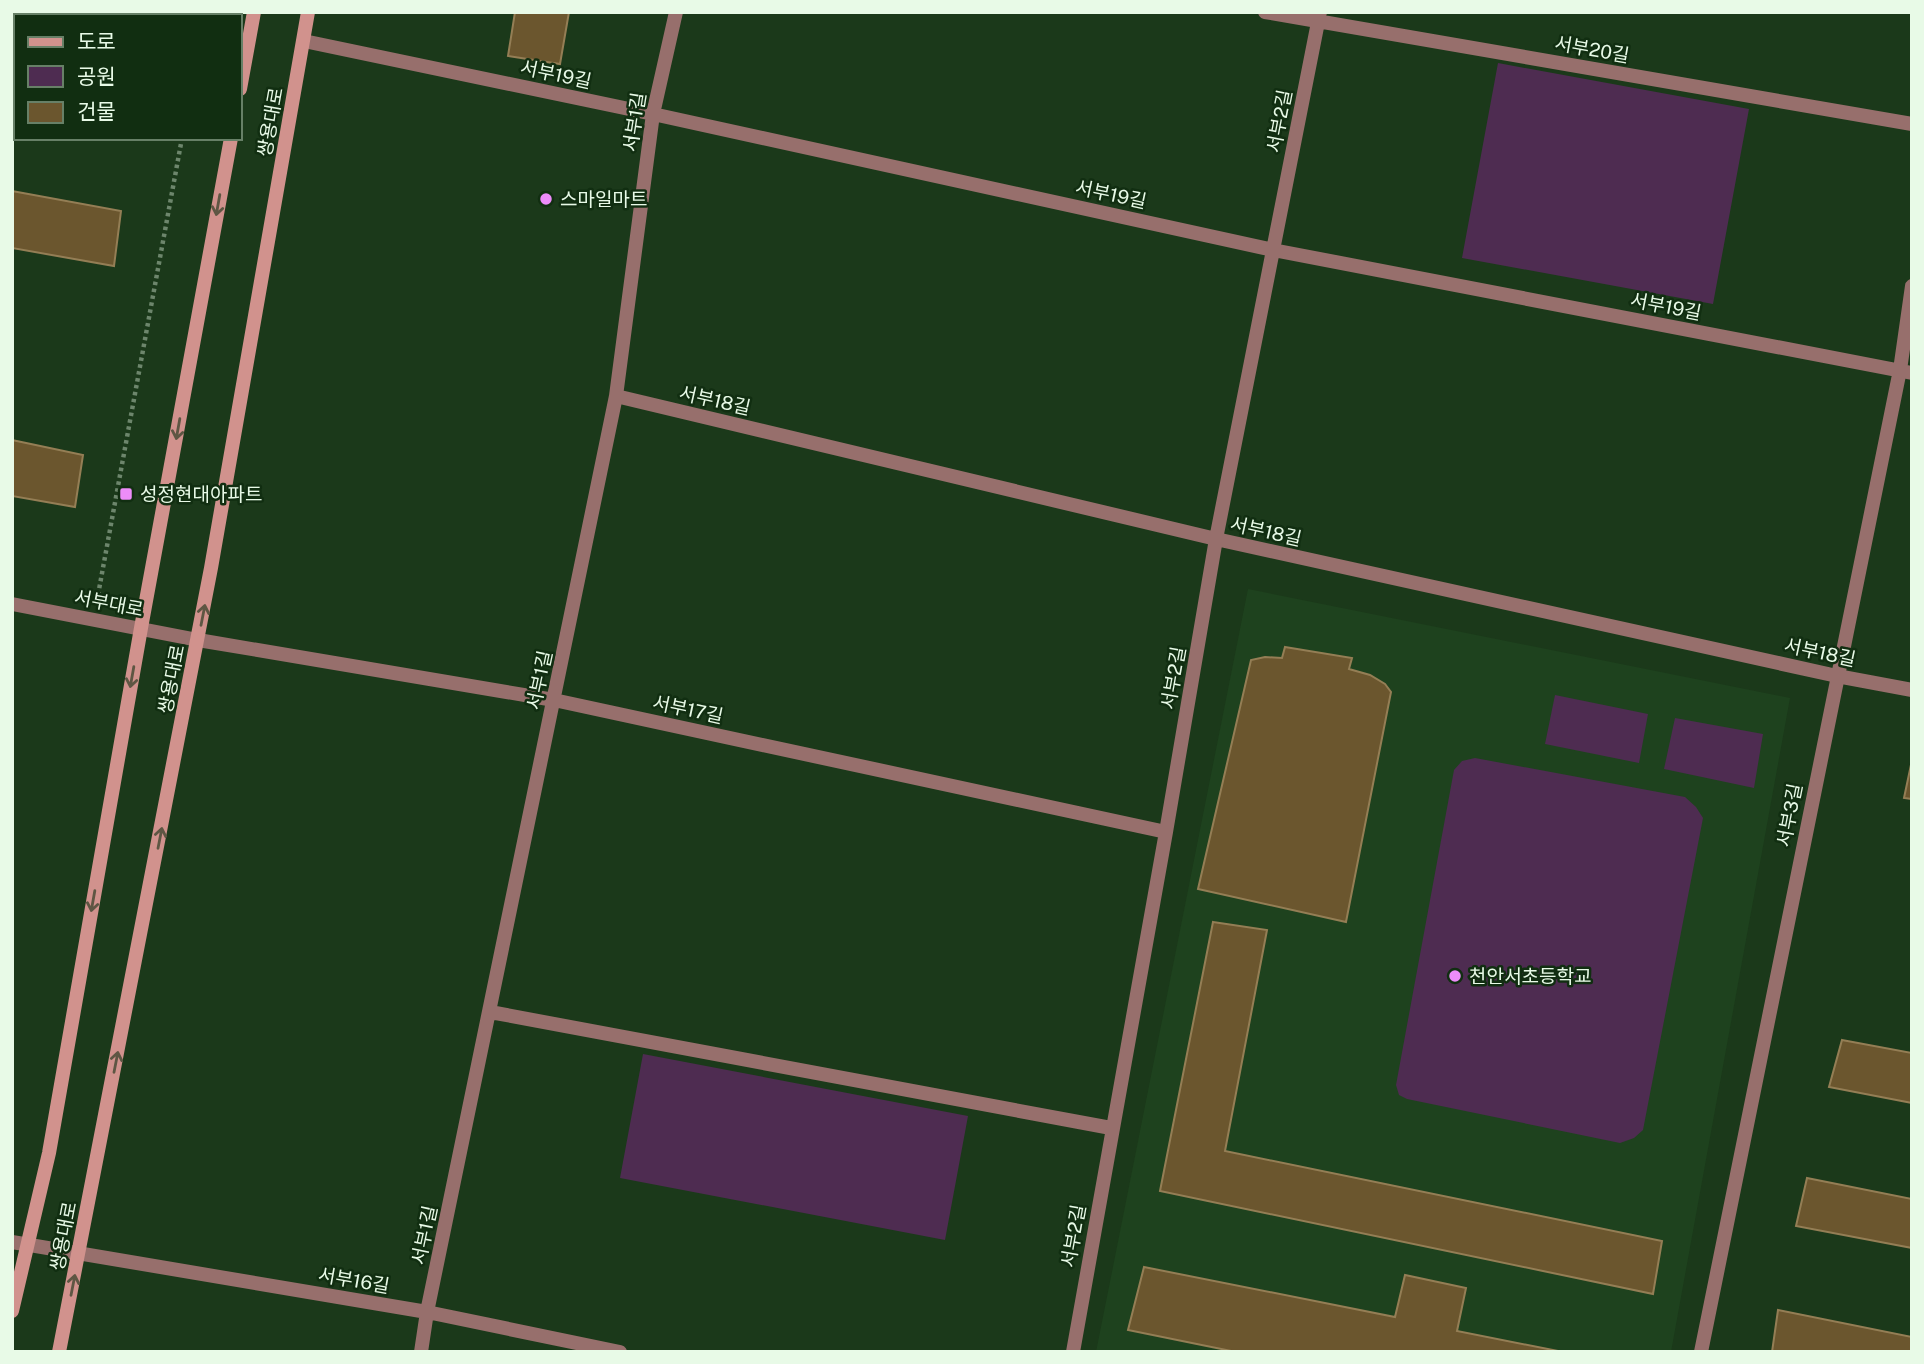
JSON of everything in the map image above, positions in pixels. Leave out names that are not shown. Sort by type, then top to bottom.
[{"type":"main road","name":"쌍용대로","points":[[242,78],[254,12]]},
{"type":"main road","name":"쌍용대로","points":[[60,1352],[198,640],[308,12]]},
{"type":"main road","name":"쌍용대로","points":[[12,1311],[49,1153],[231,140]]},
{"type":"street","name":"서부1길","points":[[421,1352],[427,1312],[616,396],[653,114],[676,12]]},
{"type":"street","name":"서부20길","points":[[1265,12],[1319,16],[1912,124]]},
{"type":"street","name":"서부2길","points":[[1073,1352],[1216,540],[1319,16]]},
{"type":"street","name":"서부19길","points":[[304,41],[653,114],[1273,250],[1906,371]]},
{"type":"street","name":"서부3길","points":[[1701,1352],[1837,676],[1906,371],[1912,286]]},
{"type":"street","name":"서부18길","points":[[616,396],[1216,540],[1837,676],[1912,690]]},
{"type":"street","name":"서부대로","points":[[12,604],[198,640]]},
{"type":"street","name":"서부17길","points":[[198,640],[554,700],[1166,832]]},
{"type":"street","points":[[490,1012],[1111,1128]]},
{"type":"street","name":"서부16길","points":[[12,1242],[427,1312],[620,1352]]},
{"type":"path","points":[[94,620],[182,140]]},
{"type":"shaded area","name":"천안서초등학교","points":[[1248,589],[1790,698],[1671,1352],[1096,1352]]},
{"type":"green space","points":[[1498,63],[1749,109],[1713,304],[1462,258]]},
{"type":"green space","points":[[1555,695],[1648,714],[1639,763],[1545,744]]},
{"type":"green space","points":[[1675,718],[1763,734],[1754,788],[1664,769]]},
{"type":"green space","points":[[1475,758],[1685,797],[1703,818],[1643,1130],[1634,1138],[1620,1143],[1407,1099],[1399,1095],[1396,1085],[1454,770],[1462,761]]},
{"type":"green space","points":[[643,1054],[968,1116],[945,1240],[620,1178]]},
{"type":"building","points":[[12,12],[70,12],[14,14],[12,18]]},
{"type":"building","points":[[515,12],[569,12],[560,64],[508,56]]},
{"type":"building","points":[[12,191],[121,211],[114,266],[12,248]]},
{"type":"building","points":[[12,440],[83,455],[75,507],[12,496]]},
{"type":"building","points":[[1285,647],[1352,658],[1349,669],[1370,675],[1385,684],[1391,692],[1346,922],[1198,889],[1251,660],[1282,658]]},
{"type":"building","points":[[1912,760],[1912,799],[1904,798]]},
{"type":"building","points":[[1213,922],[1267,930],[1225,1151],[1662,1241],[1653,1294],[1160,1191]]},
{"type":"building","points":[[1842,1040],[1912,1053],[1912,1103],[1829,1087]]},
{"type":"building","points":[[1807,1178],[1912,1199],[1912,1248],[1796,1226]]},
{"type":"building","points":[[1144,1267],[1395,1317],[1405,1275],[1466,1288],[1457,1331],[1563,1352],[1236,1352],[1128,1330]]},
{"type":"building","points":[[1778,1310],[1912,1337],[1912,1352],[1772,1352]]},
{"type":"place","name":"스마일마트","points":[[546,199]]},
{"type":"place","name":"성정현대아파트","points":[[126,494]]},
{"type":"place","name":"천안서초등학교","points":[[1455,976]]}]
